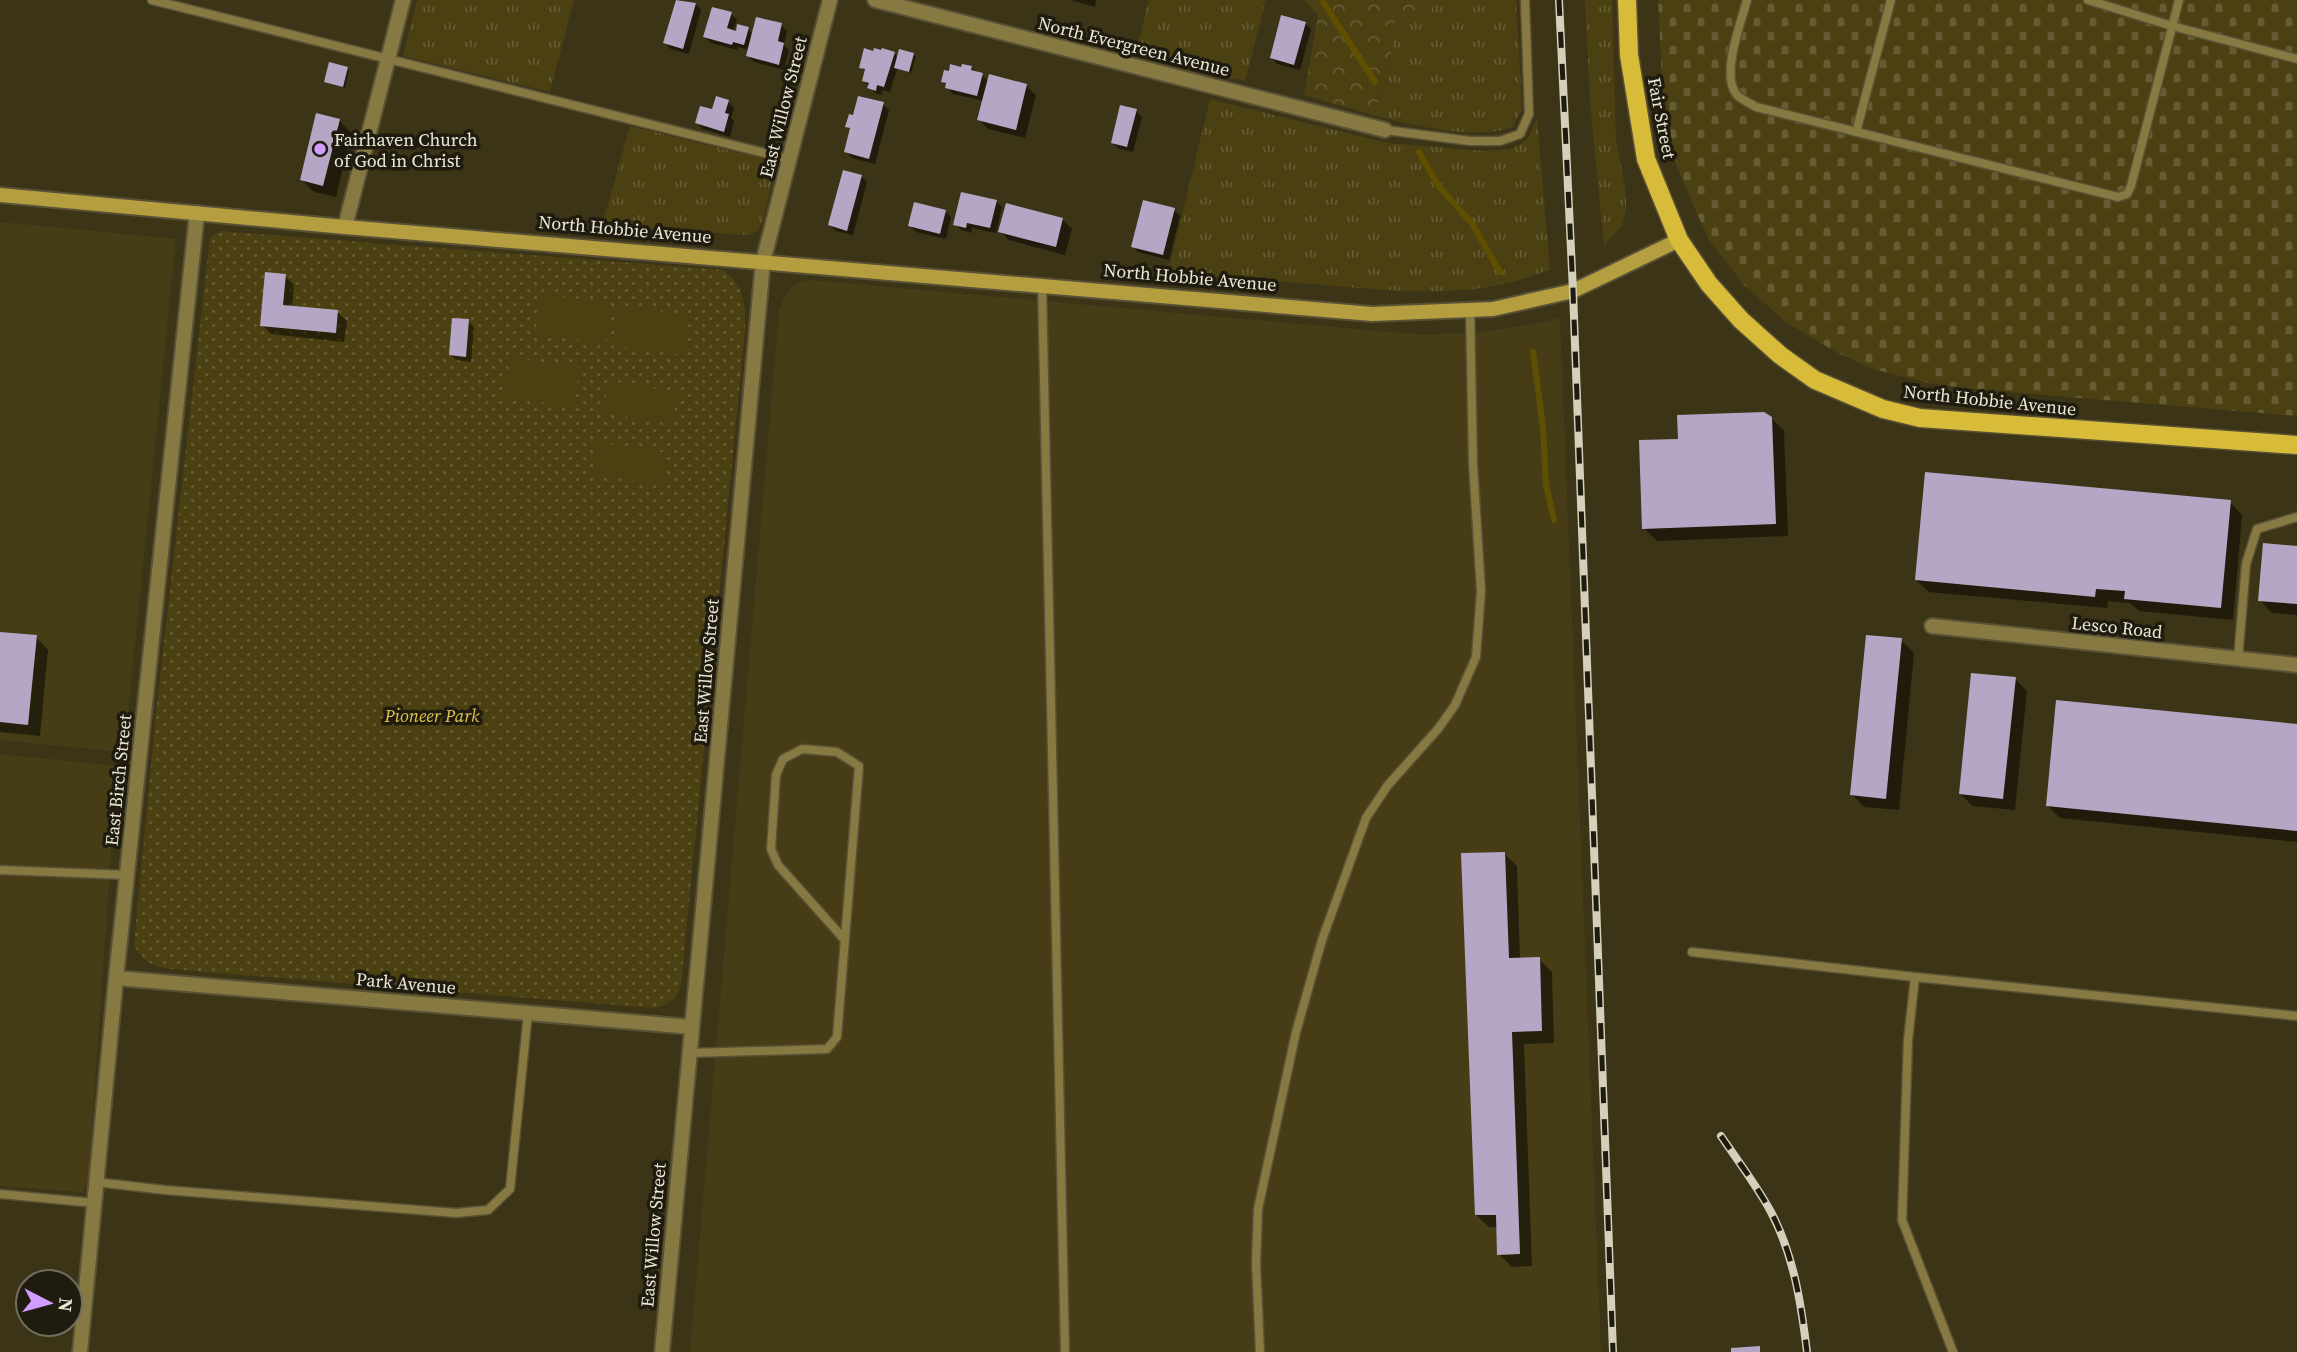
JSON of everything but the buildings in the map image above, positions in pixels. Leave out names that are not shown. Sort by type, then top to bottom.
[{"type":"main road","name":"Fair Street","points":[[1627,0],[1629,55],[1646,159],[1679,240]]},
{"type":"main road","name":"North Hobbie Avenue","points":[[0,195],[1372,314],[1493,309],[1573,290],[1679,240],[1709,285],[1741,320],[1780,355],[1815,380],[1883,409],[1920,418],[1960,422],[2297,445]]},
{"type":"street","points":[[345,227],[403,0]]},
{"type":"street","name":"East Willow Street","points":[[662,1352],[763,262],[830,0]]},
{"type":"street","name":"North Evergreen Avenue","points":[[874,0],[1385,130]]},
{"type":"street","name":"East Birch Street","points":[[80,1352],[116,978],[197,213]]},
{"type":"street","name":"Lesco Road","points":[[1932,626],[2297,665]]},
{"type":"street","name":"Park Avenue","points":[[116,978],[692,1027]]},
{"type":"lane","points":[[152,0],[789,159]]},
{"type":"lane","points":[[1385,130],[1500,142],[1520,134],[1529,114],[1525,0]]},
{"type":"lane","points":[[1748,0],[1730,66],[1731,84],[1738,97],[1756,107],[2118,197],[2127,194],[2131,186],[2179,0]]},
{"type":"lane","points":[[1856,132],[1891,0]]},
{"type":"lane","points":[[2088,0],[2172,26],[2297,59]]},
{"type":"lane","points":[[1042,286],[1065,1352]]},
{"type":"lane","points":[[1260,1352],[1256,1264],[1258,1209],[1296,1032],[1322,940],[1366,817],[1388,785],[1438,729],[1455,705],[1476,657],[1481,591],[1472,439],[1470,310]]},
{"type":"lane","points":[[2238,659],[2246,564],[2257,529],[2297,517]]},
{"type":"lane","points":[[690,1053],[827,1049],[837,1037],[859,766],[837,752],[802,749],[783,759],[776,775],[771,849],[778,865],[844,939]]},
{"type":"lane","points":[[0,870],[127,875]]},
{"type":"lane","points":[[1692,952],[2297,1016]]},
{"type":"lane","points":[[1915,977],[1908,1040],[1902,1220],[1953,1352]]},
{"type":"lane","points":[[96,1182],[456,1213],[488,1210],[510,1189],[528,1013]]},
{"type":"lane","points":[[0,1194],[94,1203]]},
{"type":"shaded area","points":[[0,222],[176,239],[124,752],[0,740]]},
{"type":"shaded area","points":[[810,280],[1423,335],[1479,332],[1560,318],[1601,1352],[690,1352],[779,311],[785,296],[795,284]]},
{"type":"shaded area","points":[[0,754],[117,766],[88,1182],[82,1192],[0,1186]]},
{"type":"green space","points":[[417,0],[574,0],[550,92],[403,56]]},
{"type":"green space","points":[[1149,0],[1266,0],[1245,81],[1135,54]]},
{"type":"green space","points":[[1305,0],[1434,0],[1431,12],[1396,14],[1389,71],[1373,115],[1304,95],[1318,16]]},
{"type":"green space","points":[[1434,0],[1516,0],[1522,108],[1513,127],[1497,131],[1461,132],[1373,115],[1389,71],[1396,13],[1430,11]]},
{"type":"green space","points":[[1585,0],[1612,0],[1616,141],[1626,192],[1626,210],[1622,225],[1604,246],[1590,101]]},
{"type":"green space","points":[[1658,0],[2297,0],[2297,416],[1928,383],[1873,369],[1834,351],[1787,323],[1744,285],[1708,238],[1679,173],[1664,117]]},
{"type":"green space","points":[[1210,99],[1387,143],[1484,151],[1509,149],[1521,144],[1529,136],[1537,119],[1550,269],[1495,286],[1438,291],[1380,290],[1168,273]]},
{"type":"green space","points":[[630,126],[777,162],[763,221],[758,230],[745,235],[602,225]]},
{"type":"green space","name":"Pioneer Park","points":[[220,231],[723,270],[736,282],[744,304],[745,330],[681,984],[677,994],[668,1003],[654,1008],[170,969],[149,962],[134,945],[156,714],[210,237]]},
{"type":"green space","points":[[540,294],[610,304],[605,344],[535,334]]},
{"type":"green space","points":[[619,306],[688,315],[683,355],[613,345]]},
{"type":"green space","points":[[510,358],[580,367],[574,407],[504,397]]},
{"type":"green space","points":[[608,381],[677,392],[673,424],[603,413]]},
{"type":"green space","points":[[598,442],[667,453],[662,485],[593,474]]},
{"type":"waterway","points":[[1322,0],[1375,82]]},
{"type":"waterway","points":[[1419,152],[1439,187],[1471,222],[1500,272]]},
{"type":"waterway","points":[[1533,352],[1543,427],[1546,485],[1554,520]]},
{"type":"railway","points":[[1559,0],[1573,291],[1613,1352]]},
{"type":"railway","points":[[1721,1136],[1760,1193],[1779,1229],[1795,1280],[1807,1352]]},
{"type":"place","name":"Fairhaven Church of God in Christ","points":[[320,149]]}]
